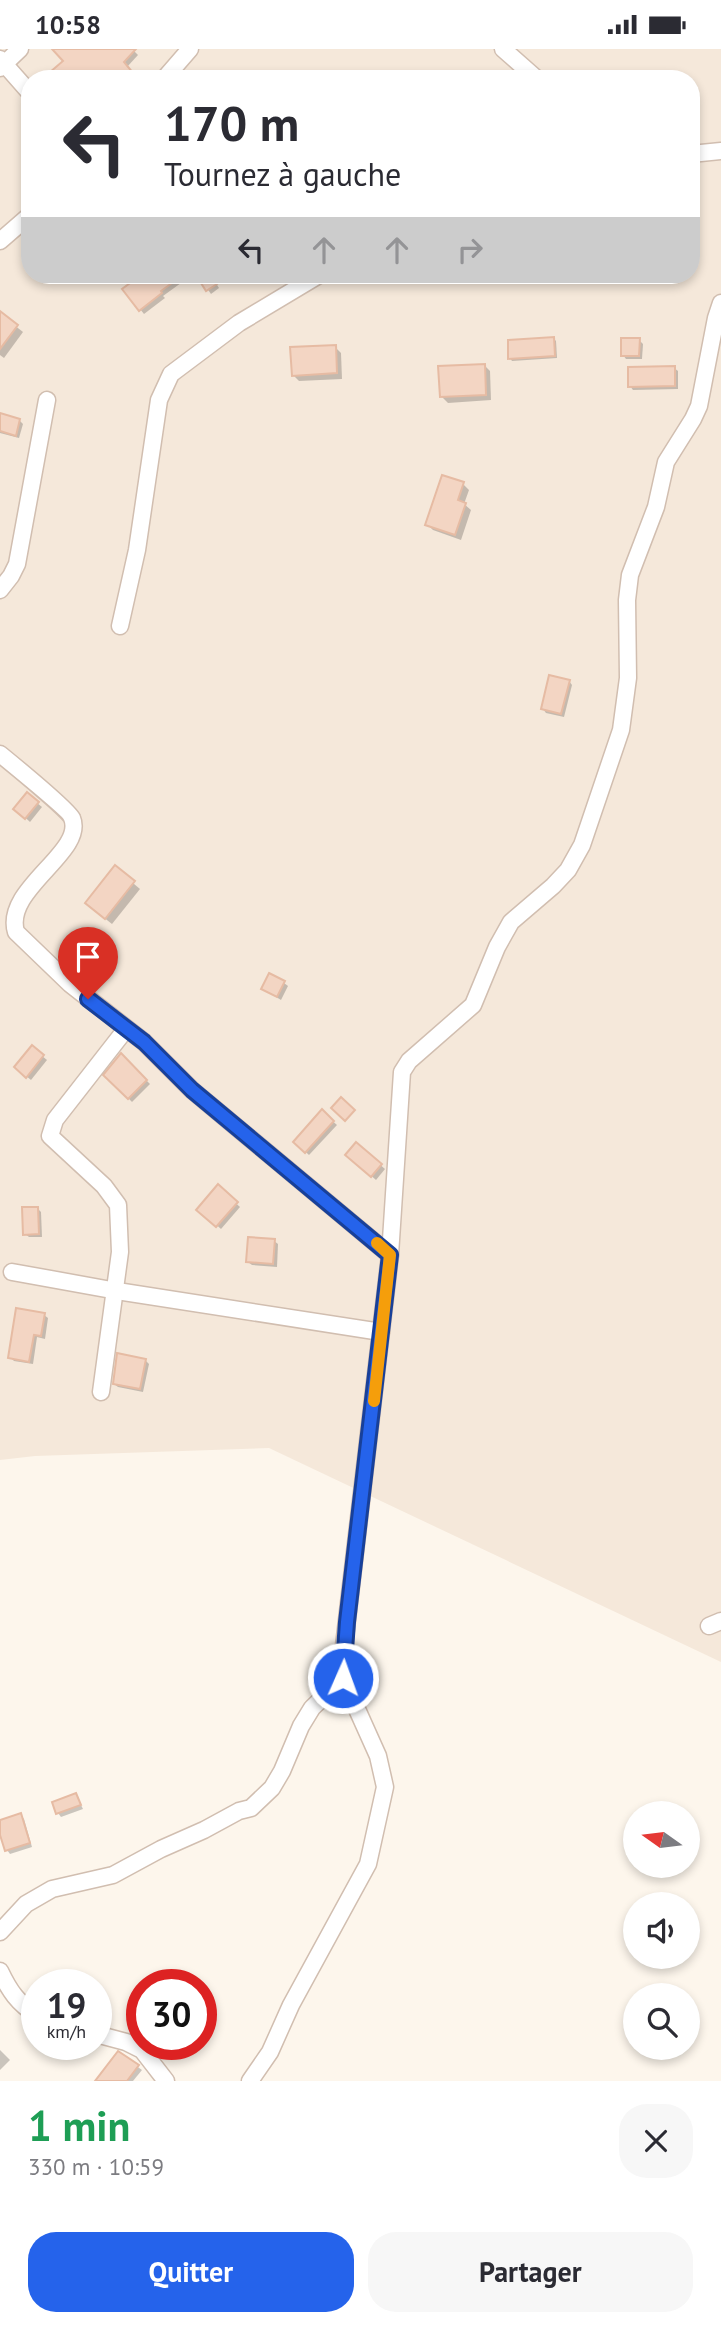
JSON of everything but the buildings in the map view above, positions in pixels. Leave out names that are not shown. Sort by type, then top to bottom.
[{"type":"street","points":[[20,49],[1,64],[21,84]]},
{"type":"street","points":[[172,70],[190,49]]},
{"type":"street","points":[[503,49],[527,70]]},
{"type":"street","points":[[700,152],[721,151]]},
{"type":"street","points":[[0,241],[21,223]]},
{"type":"street","points":[[120,626],[137,550],[159,400],[171,374],[239,323],[304,284]]},
{"type":"street","points":[[250,2081],[270,2052],[291,2005],[369,1864],[384,1787],[377,1756],[343,1678],[390,1255],[402,1072],[409,1061],[472,1005],[511,922],[553,887],[568,870],[582,845],[621,730],[628,678],[629,575],[656,507],[666,462],[699,406],[721,303]]},
{"type":"street","points":[[0,590],[17,564],[47,400]]},
{"type":"street","points":[[0,754],[67,810],[73,819],[69,842],[26,893],[16,911],[13,923],[16,932],[70,984],[144,1042],[192,1090],[390,1255]]},
{"type":"street","points":[[101,1392],[117,1291],[120,1252],[118,1205],[104,1186],[50,1136],[55,1121],[126,1029]]},
{"type":"street","points":[[12,1272],[381,1332]]},
{"type":"street","points":[[0,1932],[26,1904],[52,1889],[113,1875],[239,1811],[251,1808],[272,1788],[312,1708],[343,1678]]},
{"type":"street","points":[[0,1971],[9,1991],[21,2004]]},
{"type":"street","points":[[112,2038],[142,2050],[166,2081]]},
{"type":"shaded area","points":[[0,49],[721,49],[721,1662],[269,1448],[35,1456],[0,1460]]},
{"type":"slow traffic","points":[[374,1401],[390,1255],[377,1243]]},
{"type":"route","points":[[88,999],[144,1042],[192,1090],[390,1255],[347,1622],[343,1678]]}]
